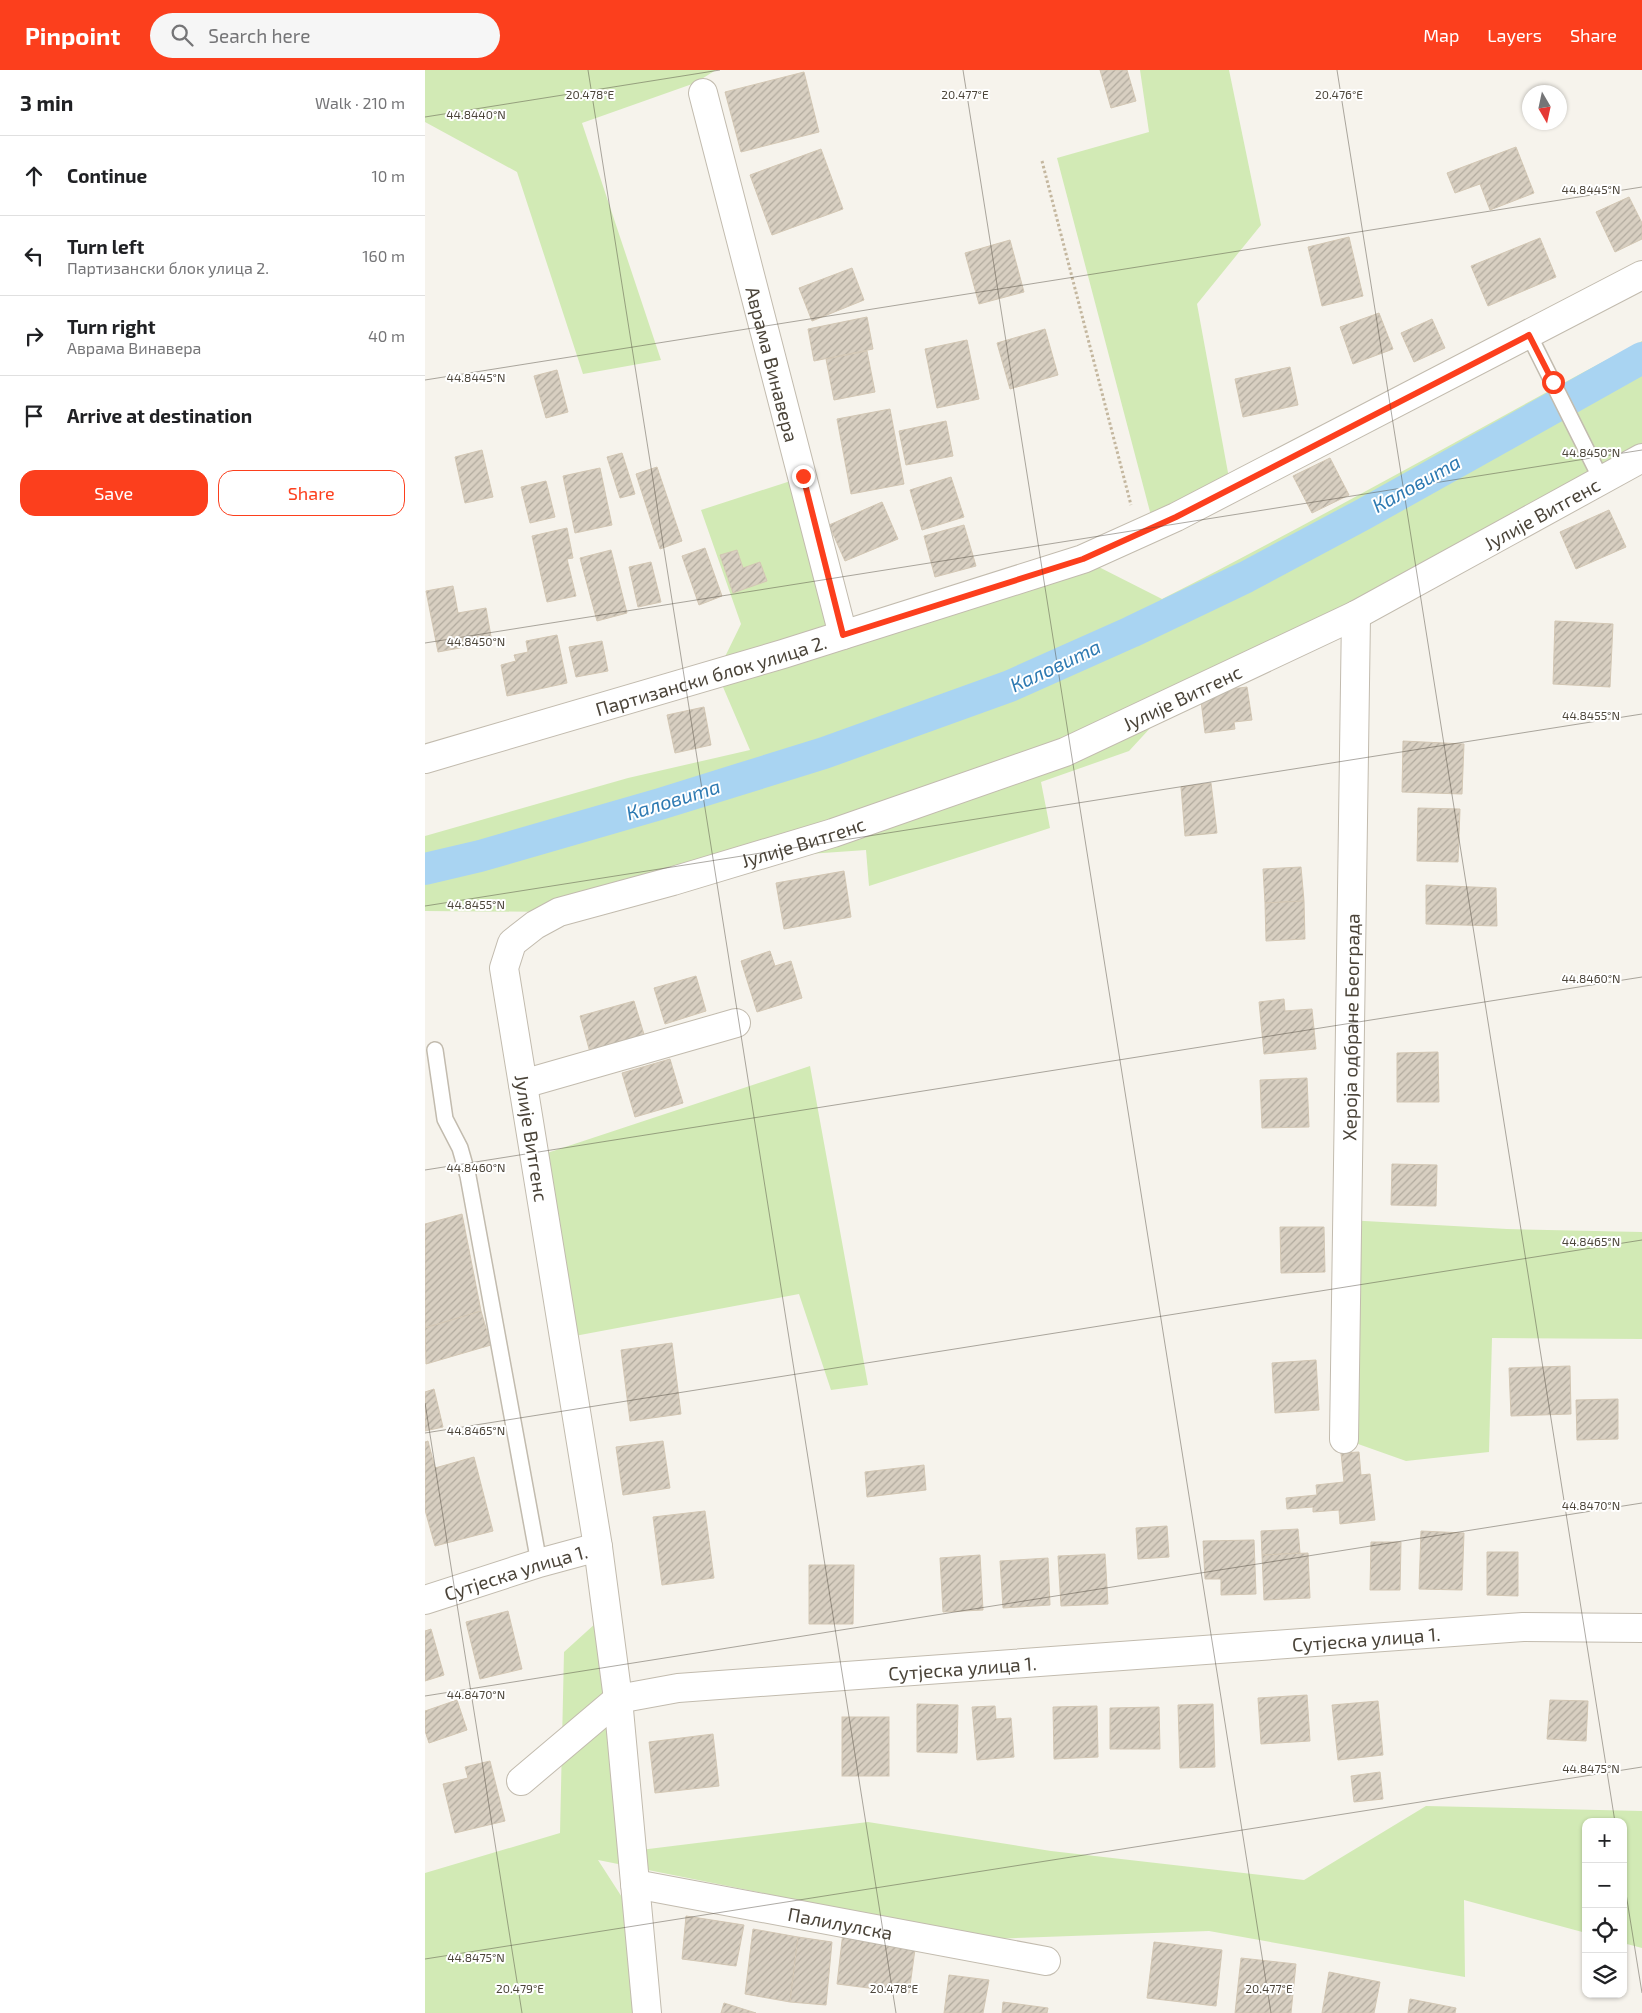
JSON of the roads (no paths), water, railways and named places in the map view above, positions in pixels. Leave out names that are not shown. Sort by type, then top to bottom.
[{"type":"street","name":"Аврама Винавера","points":[[703,93],[843,635]]},
{"type":"street","name":"Партизански блок улица 2.","points":[[425,760],[843,635],[1083,559],[1176,517],[1642,276]]},
{"type":"street","name":"Јулије Витгенс","points":[[598,1547],[504,968],[512,943],[535,925],[559,912],[673,881],[833,833],[1065,752],[1356,615],[1642,458]]},
{"type":"street","name":"Хероја одбране Београда","points":[[1344,1439],[1356,615]]},
{"type":"street","points":[[523,1084],[736,1023]]},
{"type":"street","name":"Сутјеска улица 1.","points":[[425,1600],[539,1563],[598,1547],[618,1699],[678,1688],[1513,1628],[1642,1628]]},
{"type":"street","points":[[521,1782],[618,1699]]},
{"type":"street","points":[[618,1699],[647,2013]]},
{"type":"street","name":"Палилулска","points":[[635,1884],[1046,1961]]},
{"type":"lane","points":[[1529,335],[1602,481]]},
{"type":"lane","points":[[435,1050],[445,1118],[460,1148],[468,1176],[539,1563]]},
{"type":"waterway","name":"Каловита","points":[[425,869],[480,856],[660,804],[824,753],[1010,686],[1131,632],[1246,577],[1362,515],[1642,358]]}]
